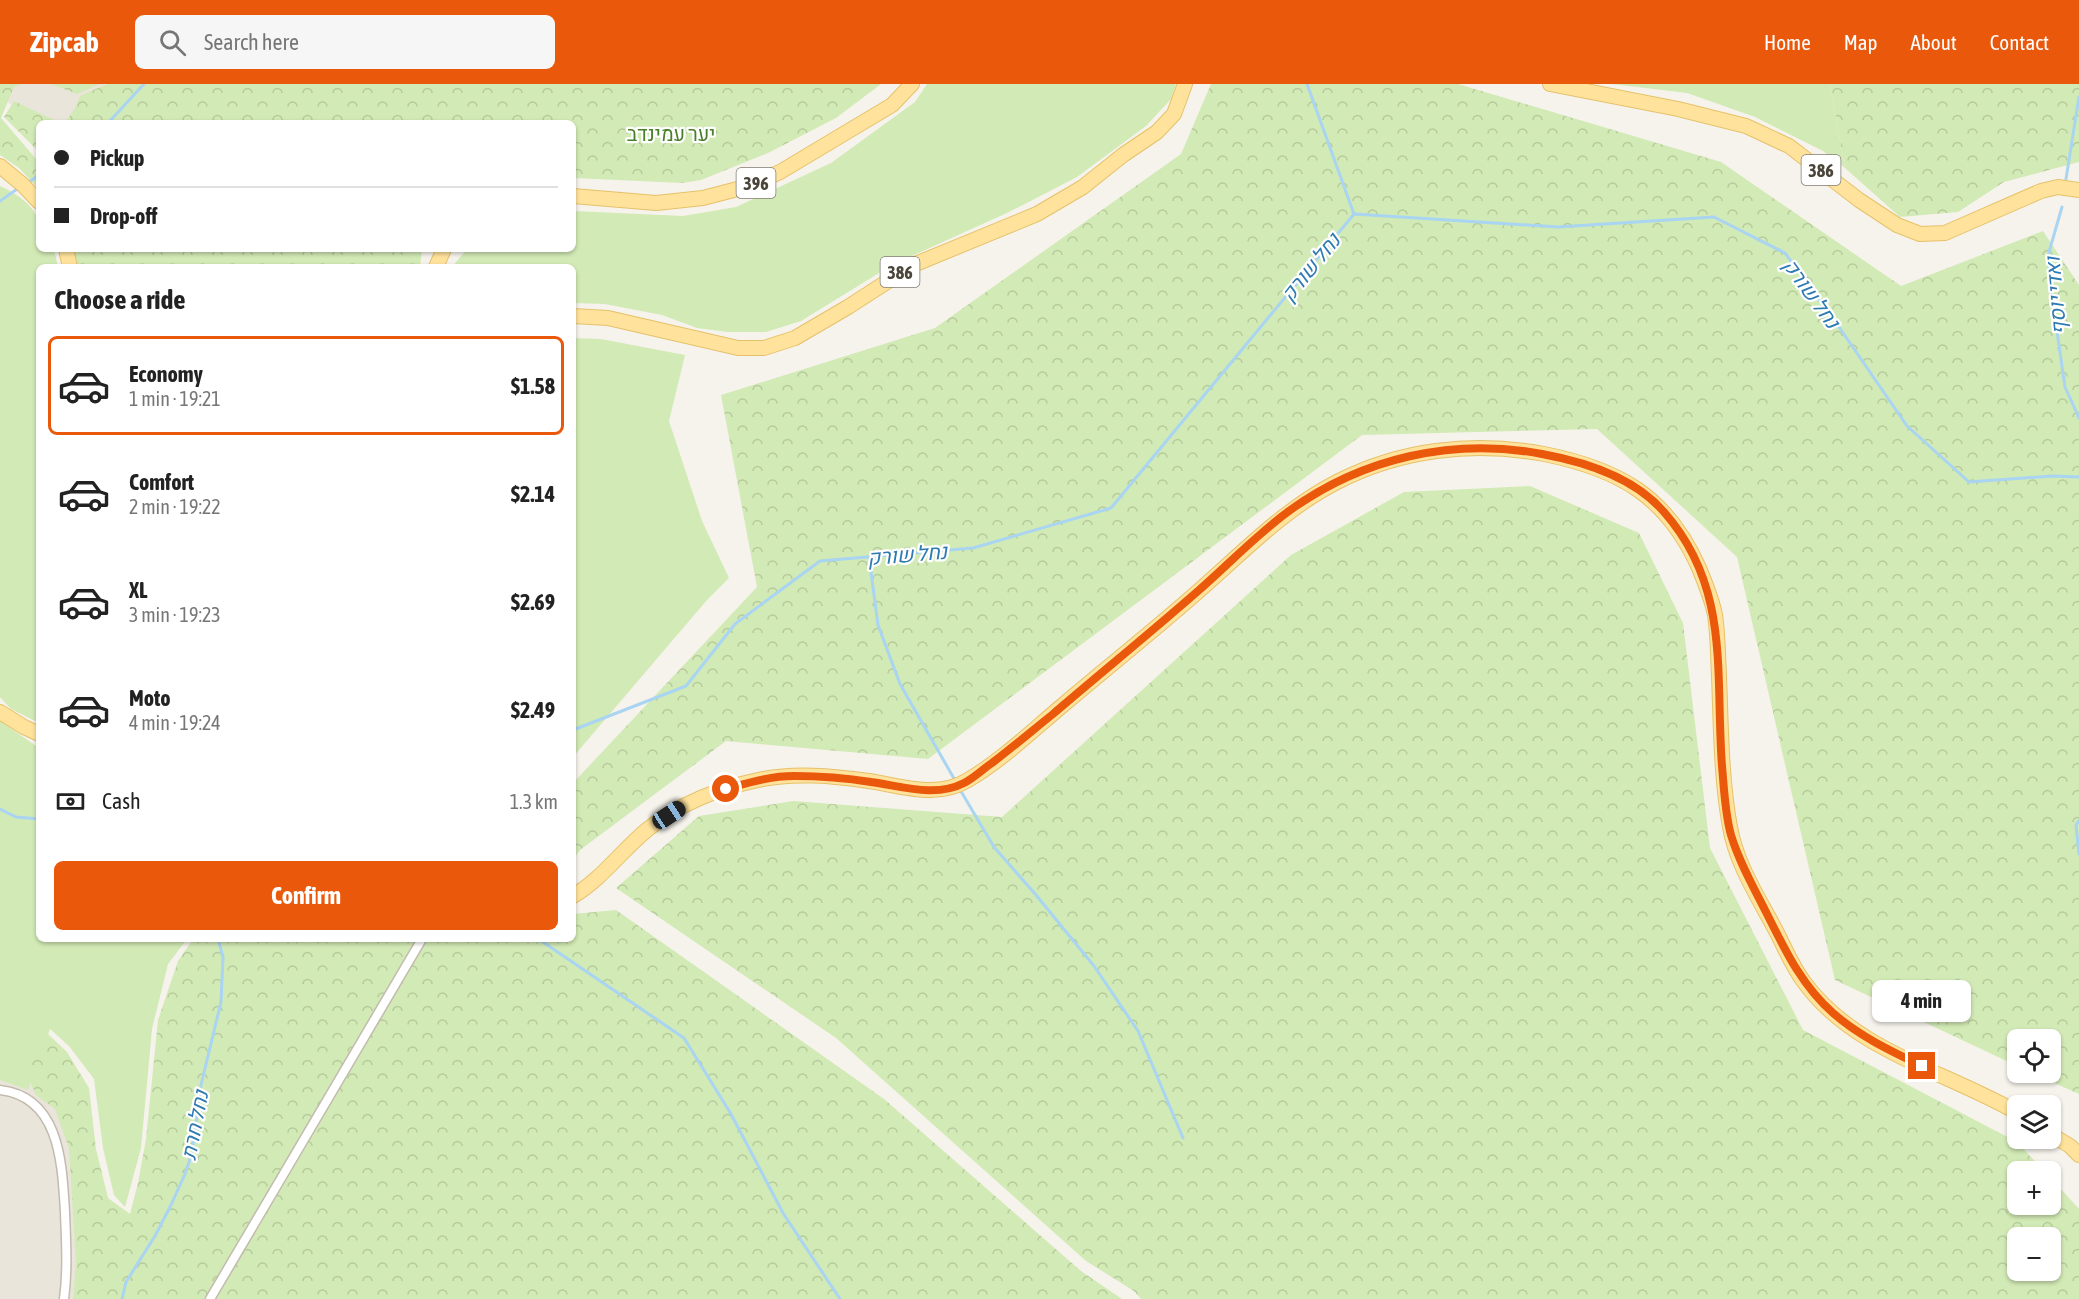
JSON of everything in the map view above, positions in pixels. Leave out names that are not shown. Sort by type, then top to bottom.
[{"type":"main road","name":"396","points":[[576,196],[656,203],[703,198],[749,186],[780,172],[892,105],[912,84]]},
{"type":"main road","name":"386","points":[[576,316],[608,318],[738,348],[764,348],[795,338],[913,265],[1037,214],[1083,187],[1123,154],[1157,132],[1174,114],[1185,84]]},
{"type":"main road","name":"386","points":[[1550,84],[1746,126],[1789,146],[1858,200],[1897,225],[1920,234],[1945,233],[2042,191],[2058,187],[2079,190]]},
{"type":"main road","points":[[0,166],[36,199]]},
{"type":"main road","points":[[576,894],[587,888],[651,826],[686,804],[726,789],[758,780],[788,776],[868,781],[925,790],[943,790],[963,783],[1021,740],[1288,512],[1337,482],[1392,459],[1432,451],[1464,448],[1523,450],[1571,459],[1607,472],[1642,491],[1666,513],[1690,547],[1706,583],[1715,614],[1722,767],[1730,832],[1753,887],[1804,981],[1838,1017],[1864,1035],[2007,1108]]},
{"type":"main road","points":[[0,712],[24,728],[36,733]]},
{"type":"main road","points":[[2061,1141],[2079,1155]]},
{"type":"street","points":[[210,1299],[420,942]]},
{"type":"street","points":[[0,1090],[23,1097],[39,1109],[51,1126],[59,1146],[63,1171],[68,1270],[64,1299]]},
{"type":"shaded area","points":[[0,84],[105,84],[73,120],[36,120],[36,125],[0,96]]},
{"type":"shaded area","points":[[0,1076],[44,1087],[81,1140],[93,1299],[0,1299]]},
{"type":"green space","points":[[0,84],[21,84],[14,87],[1,118],[36,159],[36,186],[19,168],[0,155]]},
{"type":"green space","points":[[51,84],[100,84],[77,94]]},
{"type":"green space","name":"יער עמינדב","points":[[107,84],[881,84],[836,118],[768,153],[701,180],[683,183],[576,178],[576,120],[67,120],[80,96]]},
{"type":"green space","points":[[927,84],[1176,84],[1171,99],[1146,126],[1077,177],[1009,212],[892,265],[801,321],[766,332],[728,332],[697,328],[662,315],[605,304],[576,303],[576,264],[454,264],[464,252],[576,252],[576,211],[683,216],[736,207],[831,163],[915,102]]},
{"type":"green space","points":[[1211,84],[1458,84],[1721,162],[1901,286],[2043,231],[2079,285],[2079,1094],[2054,1083],[2061,1083],[2061,1029],[2007,1029],[2007,1061],[1835,980],[1737,557],[1597,429],[1362,435],[928,759],[726,741],[580,850],[576,856],[576,780],[757,587],[721,395],[935,328],[1181,154]]},
{"type":"green space","points":[[1612,84],[1830,84],[1845,168],[1823,151],[1755,117],[1687,93]]},
{"type":"green space","points":[[1830,84],[2079,84],[2079,162],[2004,182],[1958,212],[1900,217],[1845,168]]},
{"type":"green space","points":[[14,101],[54,120],[36,120],[36,149],[4,117]]},
{"type":"green space","points":[[0,186],[28,204],[36,214],[36,252],[55,252],[57,264],[36,264],[36,722],[11,709],[0,697]]},
{"type":"green space","points":[[70,252],[422,252],[420,264],[73,264]]},
{"type":"green space","points":[[576,338],[601,339],[685,355],[669,421],[702,521],[729,578],[707,600],[576,753]]},
{"type":"green space","points":[[1530,486],[1639,533],[1683,623],[1710,848],[1803,1030],[2007,1137],[2007,1149],[2024,1149],[2035,1161],[2007,1161],[2007,1215],[2061,1215],[2061,1189],[2079,1209],[2079,1299],[1141,1299],[1134,1291],[1086,1261],[836,1038],[616,888],[699,816],[793,801],[1002,817],[1291,555],[1404,492]]},
{"type":"green space","points":[[0,721],[36,746],[36,942],[185,942],[168,964],[152,1029],[141,1148],[125,1207],[114,1195],[103,1148],[94,1079],[69,1046],[50,1029],[28,1090],[0,1080]]},
{"type":"green space","points":[[616,910],[884,1099],[1081,1271],[1122,1299],[73,1299],[76,1263],[69,1148],[55,1109],[36,1095],[25,1070],[48,1034],[67,1052],[89,1088],[96,1149],[108,1198],[130,1214],[146,1139],[158,1020],[178,961],[191,942],[576,942],[576,914]]},
{"type":"waterway","points":[[111,120],[144,84]]},
{"type":"waterway","points":[[1307,84],[1354,214]]},
{"type":"waterway","name":"ואדי יוסף","points":[[2066,179],[2079,97]]},
{"type":"waterway","points":[[26,184],[36,177]]},
{"type":"waterway","points":[[0,201],[20,187]]},
{"type":"waterway","name":"ואדי יוסף","points":[[2062,207],[2049,252],[2049,276],[2065,387],[2079,418]]},
{"type":"waterway","name":"נחל שורק","points":[[576,729],[686,686],[735,624],[820,561],[973,548],[1111,508],[1354,214],[1558,227],[1714,217],[1785,253],[1907,426],[1969,482],[2053,476],[2079,477]]},
{"type":"waterway","points":[[869,557],[878,625],[900,684],[956,782]]},
{"type":"waterway","points":[[959,788],[994,847],[1094,966],[1138,1031],[1183,1138]]},
{"type":"waterway","name":"נחל שורק","points":[[0,809],[16,817],[36,819]]},
{"type":"waterway","name":"נחל שורק","points":[[2079,821],[2076,825],[2079,854]]},
{"type":"waterway","name":"נחל חרת","points":[[122,1299],[126,1282],[155,1236],[171,1205],[192,1153],[201,1085],[221,1002],[223,957],[219,942]]},
{"type":"waterway","points":[[543,942],[684,1038],[731,1114],[783,1213],[840,1299]]},
{"type":"route","points":[[726,789],[758,780],[788,776],[868,781],[925,790],[943,790],[963,783],[1021,740],[1288,512],[1337,482],[1392,459],[1432,451],[1464,448],[1523,450],[1571,459],[1607,472],[1642,491],[1657,504],[1674,523],[1690,547],[1706,583],[1715,614],[1722,767],[1730,832],[1740,860],[1789,957],[1819,1000],[1838,1017],[1886,1048],[1922,1066]]}]
